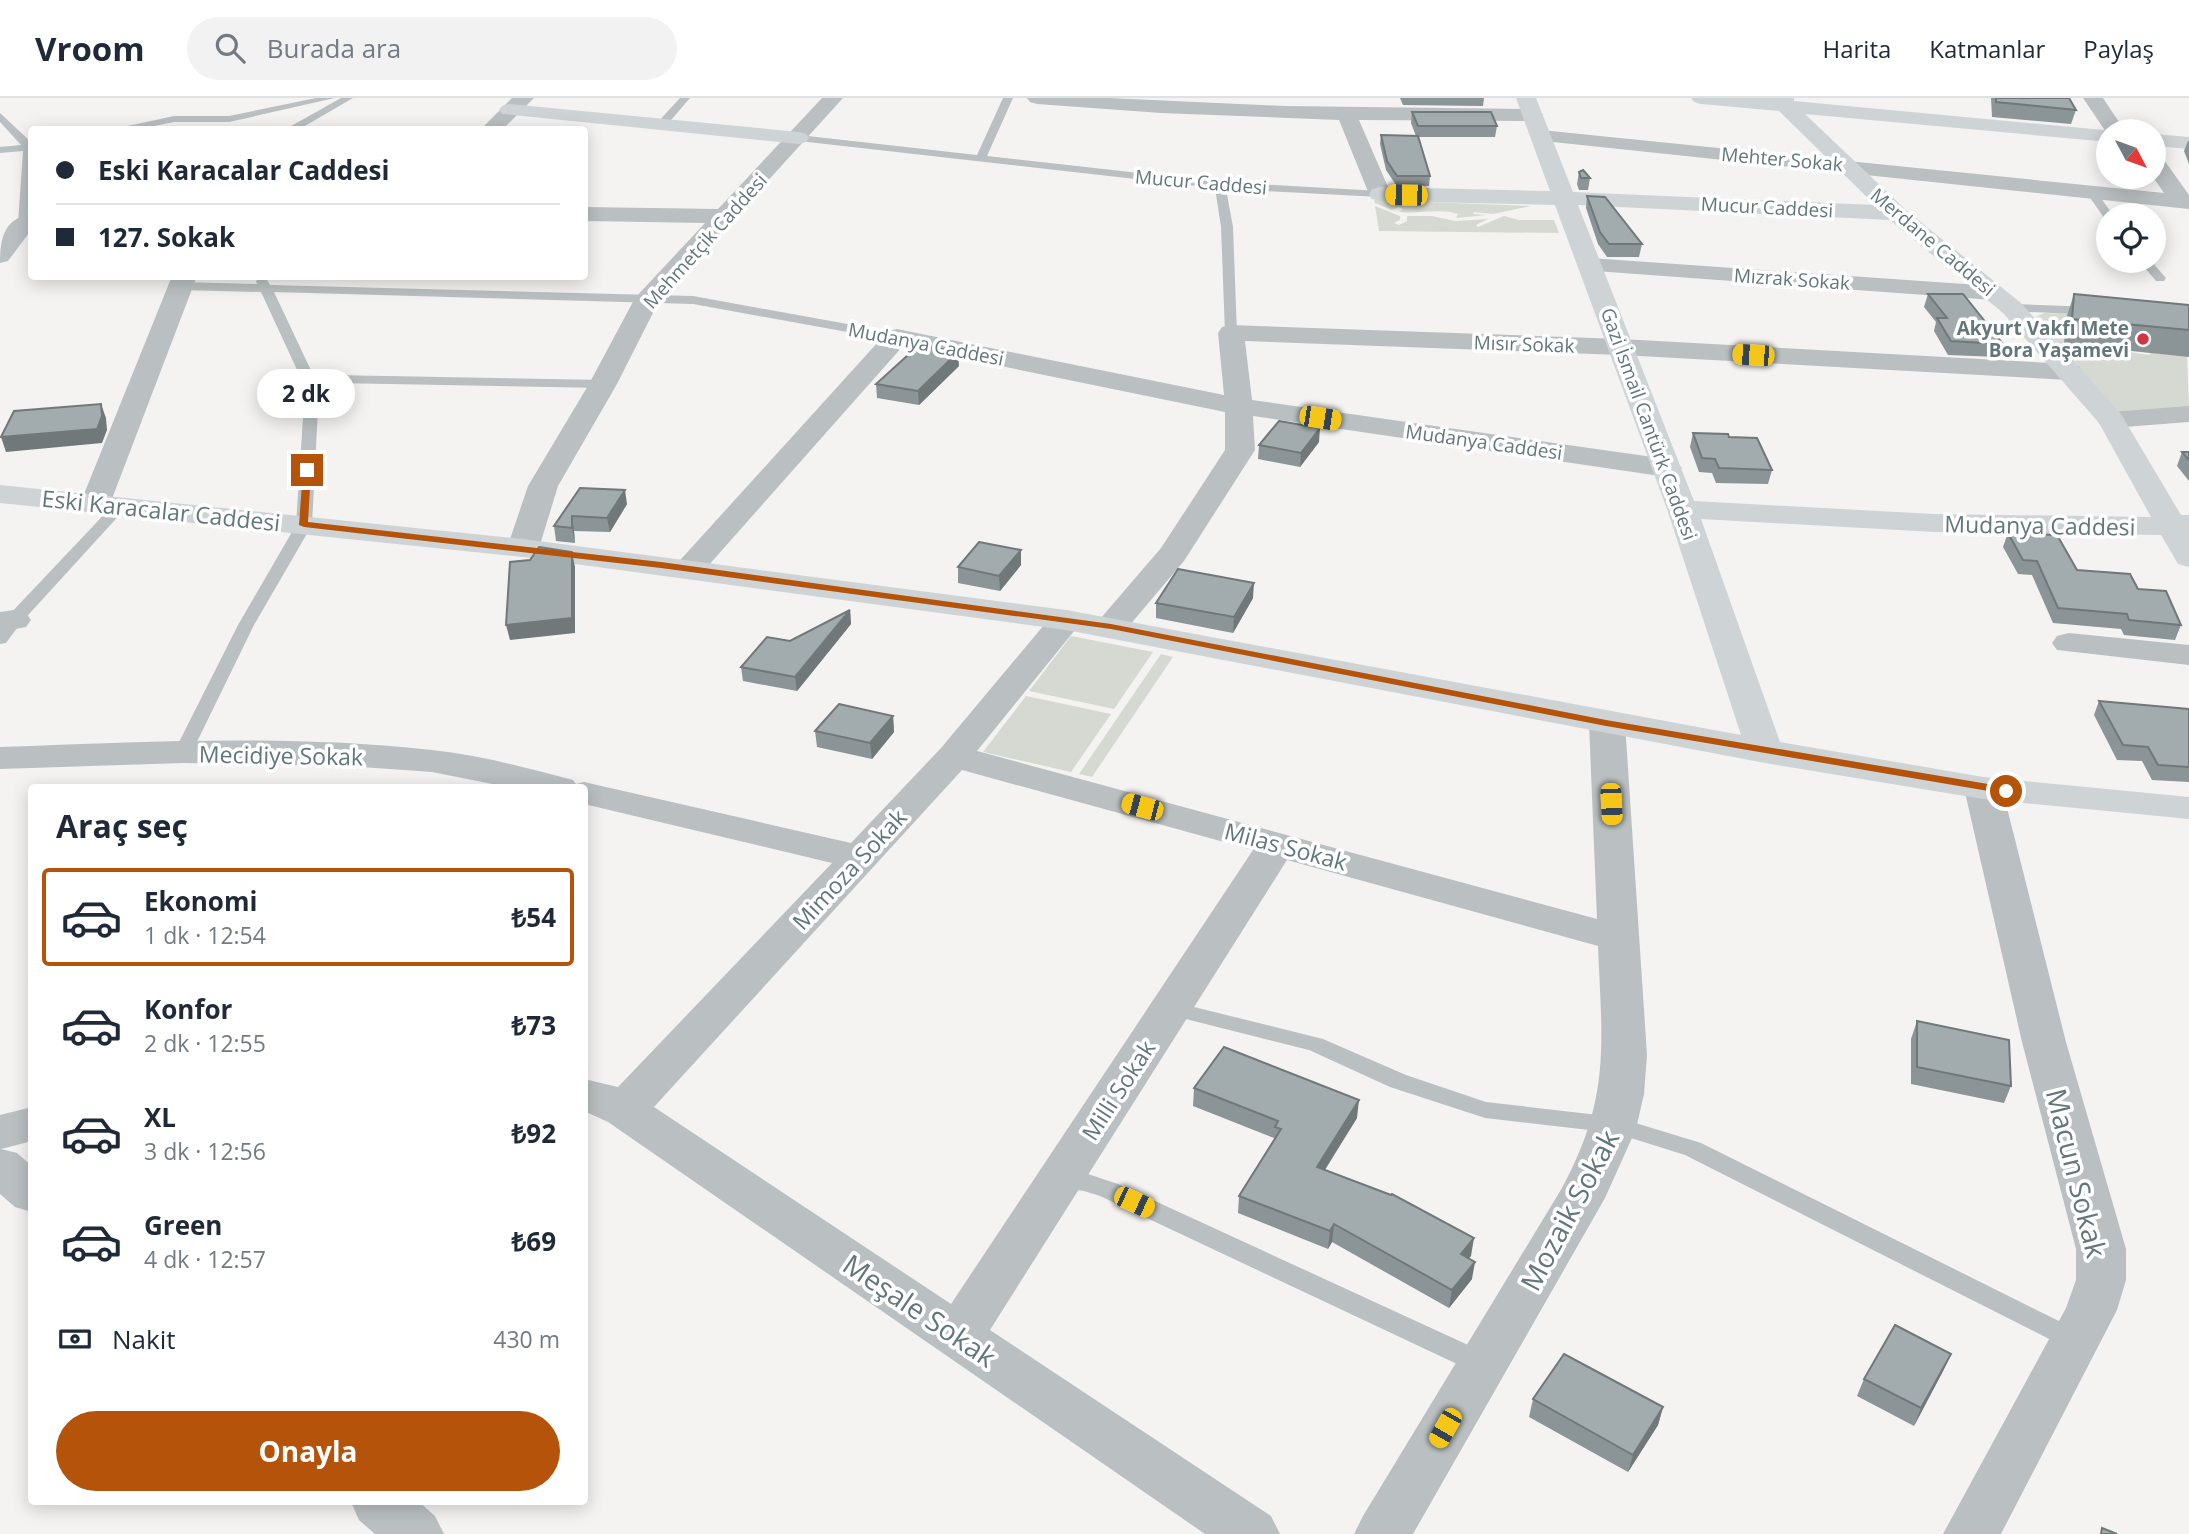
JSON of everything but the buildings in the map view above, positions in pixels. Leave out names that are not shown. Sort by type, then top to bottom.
[{"type":"street","name":"Mehmetçik Caddesi","points":[[523,548],[543,485],[603,384],[648,298],[799,138],[833,98]]},
{"type":"street","name":"Mehter Sokak","points":[[1037,98],[1347,115],[1533,117],[1846,165],[2185,202]]},
{"type":"street","points":[[1701,98],[1785,102],[2096,135]]},
{"type":"street","points":[[2093,98],[2107,119]]},
{"type":"street","name":"Merdane Caddesi","points":[[1785,102],[1896,213],[2003,300],[2069,372],[2111,420],[2180,525],[2189,557]]},
{"type":"street","name":"Mucur Caddesi","points":[[517,104],[661,125],[799,138]]},
{"type":"street","points":[[494,126],[517,104]]},
{"type":"street","points":[[1347,115],[1380,194]]},
{"type":"street","name":"Gazi İsmail Cantürk Caddesi","points":[[1533,117],[1682,509],[1765,752]]},
{"type":"street","points":[[2166,141],[2189,143]]},
{"type":"street","points":[[2166,177],[2185,202]]},
{"type":"street","name":"Mucur Caddesi","points":[[1380,194],[1565,198],[1896,213]]},
{"type":"street","points":[[588,214],[726,216]]},
{"type":"street","points":[[0,224],[28,223]]},
{"type":"street","points":[[0,256],[28,223]]},
{"type":"street","name":"Mızrak Sokak","points":[[1590,265],[2003,300]]},
{"type":"street","points":[[107,505],[182,281]]},
{"type":"street","points":[[1111,626],[1173,554],[1240,450],[1240,406],[1231,333]]},
{"type":"street","name":"Mısır Sokak","points":[[1231,333],[1621,347],[2069,372]]},
{"type":"street","points":[[689,568],[897,337]]},
{"type":"street","name":"Mudanya Caddesi","points":[[897,337],[1240,406],[1667,468]]},
{"type":"street","points":[[2111,420],[2189,414]]},
{"type":"street","name":"Eski Karacalar Caddesi","points":[[0,494],[523,548],[1111,626],[1765,752],[1983,788],[2189,808]]},
{"type":"street","name":"Mudanya Caddesi","points":[[1682,509],[1822,519],[1955,524],[2180,525]]},
{"type":"street","name":"Mimoza Sokak","points":[[604,1102],[859,857],[954,756],[1066,620]]},
{"type":"street","points":[[2069,643],[2189,655]]},
{"type":"street","name":"Mozaik Sokak","points":[[1383,1534],[1581,1198],[1616,1125],[1624,1086],[1625,1055],[1606,723]]},
{"type":"street","name":"Mecidiye Sokak","points":[[0,758],[183,752],[347,755],[432,761],[478,768],[544,784]]},
{"type":"street","name":"Milas Sokak","points":[[954,756],[1618,938]]},
{"type":"street","name":"Macun Sokak","points":[[1972,1534],[2091,1310],[2101,1280],[2101,1249],[2044,1042],[1983,788]]},
{"type":"street","points":[[588,794],[859,857]]},
{"type":"street","name":"Milli Sokak","points":[[958,1336],[1277,844]]},
{"type":"street","name":"Meşale Sokak","points":[[604,1102],[1251,1534]]},
{"type":"street","points":[[0,1132],[28,1125]]},
{"type":"street","points":[[0,1166],[28,1190]]},
{"type":"street","points":[[382,1505],[415,1534]]},
{"type":"lane","points":[[136,126],[174,119],[206,125],[330,98]]},
{"type":"lane","points":[[296,126],[348,98]]},
{"type":"lane","points":[[661,125],[685,98]]},
{"type":"lane","points":[[980,159],[1008,98]]},
{"type":"lane","points":[[0,116],[28,145]]},
{"type":"lane","name":"Mucur Caddesi","points":[[799,138],[1220,185],[1380,194]]},
{"type":"lane","points":[[0,150],[28,147]]},
{"type":"lane","points":[[1220,185],[1227,227],[1231,333]]},
{"type":"lane","points":[[2092,193],[2099,203]]},
{"type":"lane","points":[[2156,273],[2160,278]]},
{"type":"lane","name":"Mudanya Caddesi","points":[[182,281],[693,300],[897,337]]},
{"type":"lane","points":[[183,752],[253,613],[304,525],[313,387],[262,283]]},
{"type":"lane","points":[[2003,300],[2113,311]]},
{"type":"lane","points":[[313,387],[332,379],[603,384]]},
{"type":"lane","points":[[5,627],[107,505]]},
{"type":"lane","points":[[1170,1008],[1315,1044],[1398,1081],[1485,1110],[1616,1125],[1693,1149],[2074,1340]]},
{"type":"lane","points":[[1059,1181],[1085,1182],[1109,1190],[1483,1364]]},
{"type":"shaded area","points":[[1374,200],[1531,206],[1493,214],[1474,212],[1473,214],[1487,215],[1456,218],[1458,214],[1445,211],[1399,212],[1403,209],[1399,207],[1392,210],[1375,203]]},
{"type":"shaded area","points":[[1375,206],[1400,216],[1400,220],[1394,223],[1399,225],[1407,221],[1407,216],[1432,216],[1455,221],[1488,219],[1476,225],[1478,227],[1504,216],[1519,220],[1554,220],[1559,233],[1379,231]]},
{"type":"shaded area","points":[[2045,313],[2150,317],[2089,324],[2100,348],[2150,355],[2187,356],[2189,408],[2118,414],[2035,317]]},
{"type":"shaded area","points":[[1071,636],[1153,652],[1114,709],[1029,691]]},
{"type":"shaded area","points":[[1161,654],[1173,657],[1092,777],[1079,774]]},
{"type":"shaded area","points":[[1026,696],[1111,714],[1071,772],[983,752]]},
{"type":"place","name":"Akyurt Vakfı Mete Bora Yaşamevi","points":[[2143,339]]},
{"type":"route","points":[[307,470],[304,525],[661,565],[1111,626],[1606,723],[2006,791]]}]
